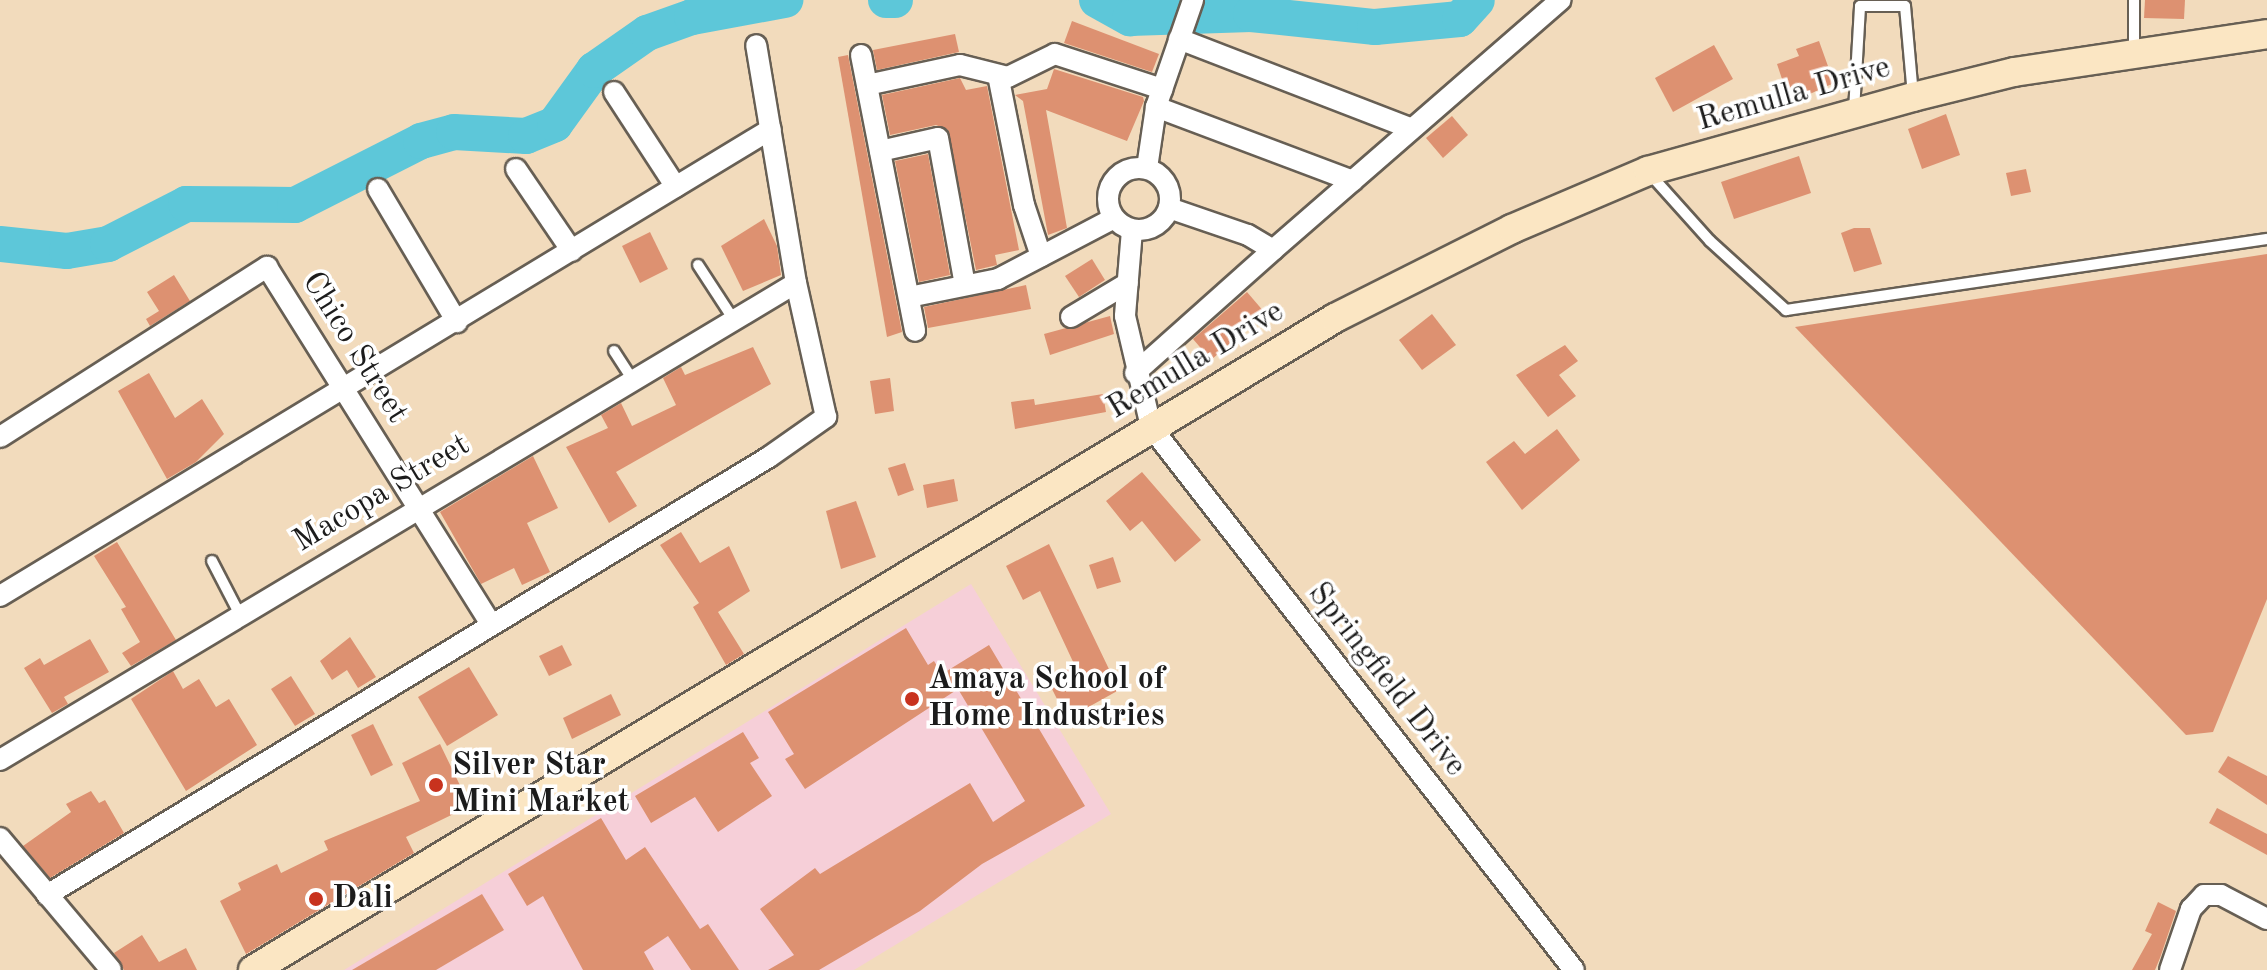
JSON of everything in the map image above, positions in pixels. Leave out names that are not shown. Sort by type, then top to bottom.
[{"type":"main road","name":"Remulla Drive","points":[[253,970],[573,782],[1151,427],[1335,318],[1512,229],[1648,171],[1854,112],[2014,72],[2267,34]]},
{"type":"street","points":[[1135,373],[1410,128],[1561,0]]},
{"type":"street","points":[[1147,168],[1159,98],[1187,18],[1410,128]]},
{"type":"street","points":[[47,895],[769,457],[826,417],[796,283],[756,45]]},
{"type":"street","points":[[867,85],[960,65],[1008,77],[1046,57],[1064,54],[1353,181]]},
{"type":"street","points":[[861,55],[915,331]]},
{"type":"street","points":[[998,75],[1024,205],[1041,256]]},
{"type":"street","points":[[614,92],[676,187]]},
{"type":"street","points":[[0,596],[457,322],[771,129]]},
{"type":"street","points":[[880,151],[938,138],[965,285]]},
{"type":"street","points":[[1147,168],[1164,180],[1169,208],[1158,223],[1132,230],[1114,218],[1107,200],[1113,181],[1128,169],[1147,168]]},
{"type":"street","points":[[516,169],[572,251]]},
{"type":"street","points":[[378,189],[457,322]]},
{"type":"street","points":[[1169,208],[1248,235],[1273,250]]},
{"type":"street","points":[[909,297],[998,279],[1114,218]]},
{"type":"street","points":[[1132,230],[1125,316],[1135,373],[1151,427]]},
{"type":"street","name":"Chico Street","points":[[0,437],[267,267],[491,624]]},
{"type":"street","name":"Macopa Street","points":[[0,760],[239,613],[796,283]]},
{"type":"street","points":[[1071,317],[1128,283]]},
{"type":"street","name":"Springfield Drive","points":[[1151,427],[1574,970]]},
{"type":"street","points":[[0,838],[111,970]]},
{"type":"street","points":[[2170,970],[2191,909],[2204,895],[2221,895],[2267,919]]},
{"type":"lane","points":[[2134,0],[2134,54]]},
{"type":"lane","points":[[1854,112],[1860,6],[1905,6],[1913,97]]},
{"type":"lane","points":[[1648,171],[1710,241],[1786,310],[2267,239]]},
{"type":"lane","points":[[698,265],[734,320]]},
{"type":"lane","points":[[614,351],[633,380]]},
{"type":"lane","points":[[212,561],[239,613]]},
{"type":"shaded area","name":"Amaya School of Home Industries","points":[[971,584],[1111,814],[854,970],[344,970]]},
{"type":"building","points":[[2145,0],[2185,0],[2184,19],[2144,18]]},
{"type":"building","points":[[1072,21],[1159,54],[1152,72],[1064,43]]},
{"type":"building","points":[[955,34],[959,52],[877,70],[873,50]]},
{"type":"building","points":[[1819,41],[1834,83],[1790,103],[1777,64],[1799,56],[1796,49]]},
{"type":"building","points":[[1714,45],[1733,79],[1673,112],[1655,78]]},
{"type":"building","points":[[848,55],[902,332],[887,337],[838,57]]},
{"type":"building","points":[[1054,69],[1143,97],[1144,101],[1127,141],[1046,110],[1067,228],[1048,235],[1023,101],[1015,95],[1047,89]]},
{"type":"building","points":[[960,78],[966,90],[987,86],[1019,250],[995,255],[997,265],[976,270],[948,130],[936,125],[890,135],[882,95]]},
{"type":"building","points":[[1946,114],[1960,155],[1922,169],[1908,129]]},
{"type":"building","points":[[1452,116],[1468,135],[1443,158],[1426,138]]},
{"type":"building","points":[[928,154],[950,275],[919,282],[895,161]]},
{"type":"building","points":[[1799,156],[1811,193],[1734,219],[1721,182]]},
{"type":"building","points":[[2026,169],[2031,192],[2011,196],[2006,173]]},
{"type":"building","points":[[764,219],[777,246],[781,275],[743,291],[721,246]]},
{"type":"building","points":[[1854,228],[1870,228],[1882,264],[1854,272],[1841,233]]},
{"type":"building","points":[[650,232],[668,269],[640,283],[622,246]]},
{"type":"building","points":[[2267,254],[2267,599],[2213,732],[2186,735],[1795,327]]},
{"type":"building","points":[[1092,259],[1105,280],[1079,297],[1065,276]]},
{"type":"building","points":[[174,275],[190,301],[150,326],[146,319],[159,311],[147,292]]},
{"type":"building","points":[[1026,285],[1031,309],[928,328],[924,307]]},
{"type":"building","points":[[1247,292],[1265,313],[1211,360],[1193,339]]},
{"type":"building","points":[[1432,314],[1456,345],[1422,370],[1399,340]]},
{"type":"building","points":[[1110,316],[1114,334],[1050,355],[1044,334]]},
{"type":"building","points":[[1565,345],[1578,361],[1559,375],[1576,396],[1548,417],[1516,375]]},
{"type":"building","points":[[753,347],[771,384],[616,472],[637,506],[609,523],[566,447],[608,428],[601,415],[621,403],[632,426],[676,405],[663,378],[681,367],[685,375]]},
{"type":"building","points":[[149,373],[175,418],[202,399],[224,434],[196,462],[167,479],[118,391]]},
{"type":"building","points":[[890,378],[894,411],[875,414],[870,381]]},
{"type":"building","points":[[1103,394],[1106,412],[1015,429],[1011,402],[1034,399],[1035,405]]},
{"type":"building","points":[[1557,429],[1580,460],[1522,510],[1486,462],[1514,441],[1525,454]]},
{"type":"building","points":[[533,456],[558,508],[527,523],[550,572],[522,585],[514,568],[481,584],[440,512]]},
{"type":"building","points":[[905,463],[914,490],[898,496],[888,468]]},
{"type":"building","points":[[1142,472],[1201,540],[1175,562],[1142,521],[1130,531],[1106,501]]},
{"type":"building","points":[[954,479],[958,501],[927,508],[923,485]]},
{"type":"building","points":[[856,501],[876,557],[841,569],[826,511]]},
{"type":"building","points":[[681,532],[700,563],[729,546],[750,591],[718,612],[744,654],[726,665],[693,607],[699,603],[660,545]]},
{"type":"building","points":[[117,542],[176,640],[131,666],[122,653],[140,642],[121,609],[126,607],[94,556]]},
{"type":"building","points":[[1049,544],[1119,690],[1067,719],[1048,681],[1075,666],[1040,591],[1023,600],[1006,566]]},
{"type":"building","points":[[1113,557],[1121,582],[1097,589],[1089,565]]},
{"type":"building","points":[[906,628],[928,665],[934,661],[942,674],[989,645],[1085,806],[982,864],[920,911],[819,970],[768,970],[794,955],[760,909],[815,868],[820,874],[970,783],[993,822],[1025,801],[958,689],[805,789],[785,759],[794,754],[768,712]]},
{"type":"building","points":[[350,637],[376,677],[358,688],[347,670],[332,680],[320,661]]},
{"type":"building","points":[[90,639],[109,672],[64,697],[68,704],[52,713],[24,668],[40,658],[44,665]]},
{"type":"building","points":[[562,645],[572,665],[549,676],[539,656]]},
{"type":"building","points":[[469,667],[498,715],[447,746],[418,697]]},
{"type":"building","points":[[173,671],[183,689],[199,679],[216,707],[229,699],[257,745],[186,791],[131,699]]},
{"type":"building","points":[[291,676],[315,714],[295,726],[271,689]]},
{"type":"building","points":[[611,694],[621,715],[572,739],[563,718]]},
{"type":"building","points":[[373,724],[393,765],[371,776],[351,735]]},
{"type":"building","points":[[743,732],[759,758],[750,763],[772,796],[718,832],[695,797],[651,823],[635,796]]},
{"type":"building","points":[[440,744],[470,806],[406,837],[414,853],[246,954],[220,901],[241,890],[238,883],[277,864],[281,873],[328,850],[324,841],[420,801],[402,763]]},
{"type":"building","points":[[2228,756],[2267,776],[2267,805],[2218,772]]},
{"type":"building","points":[[91,791],[99,803],[105,800],[124,833],[50,878],[23,846],[71,812],[66,804]]},
{"type":"building","points":[[2217,808],[2267,834],[2267,855],[2209,823]]},
{"type":"building","points":[[601,818],[626,860],[645,847],[700,929],[708,924],[739,970],[691,970],[668,936],[644,952],[654,970],[583,970],[543,896],[527,906],[508,874]]},
{"type":"building","points":[[482,894],[504,930],[436,970],[352,970]]},
{"type":"building","points":[[2158,902],[2176,911],[2160,958],[2155,970],[2132,970],[2152,934],[2145,931]]},
{"type":"building","points":[[142,935],[159,962],[186,948],[197,970],[124,970],[114,953]]},
{"type":"waterway","points":[[0,244],[67,251],[108,244],[186,204],[295,205],[421,141],[454,132],[526,136],[555,124],[594,70],[647,33],[692,17],[785,0]]},
{"type":"waterway","points":[[886,0],[895,0]]},
{"type":"waterway","points":[[1097,0],[1130,18],[1251,14],[1375,27],[1460,19],[1477,0]]},
{"type":"place","name":"Amaya School of Home Industries","points":[[912,699]]},
{"type":"place","name":"Silver Star Mini Market","points":[[436,785]]},
{"type":"place","name":"Dali","points":[[316,899]]}]
